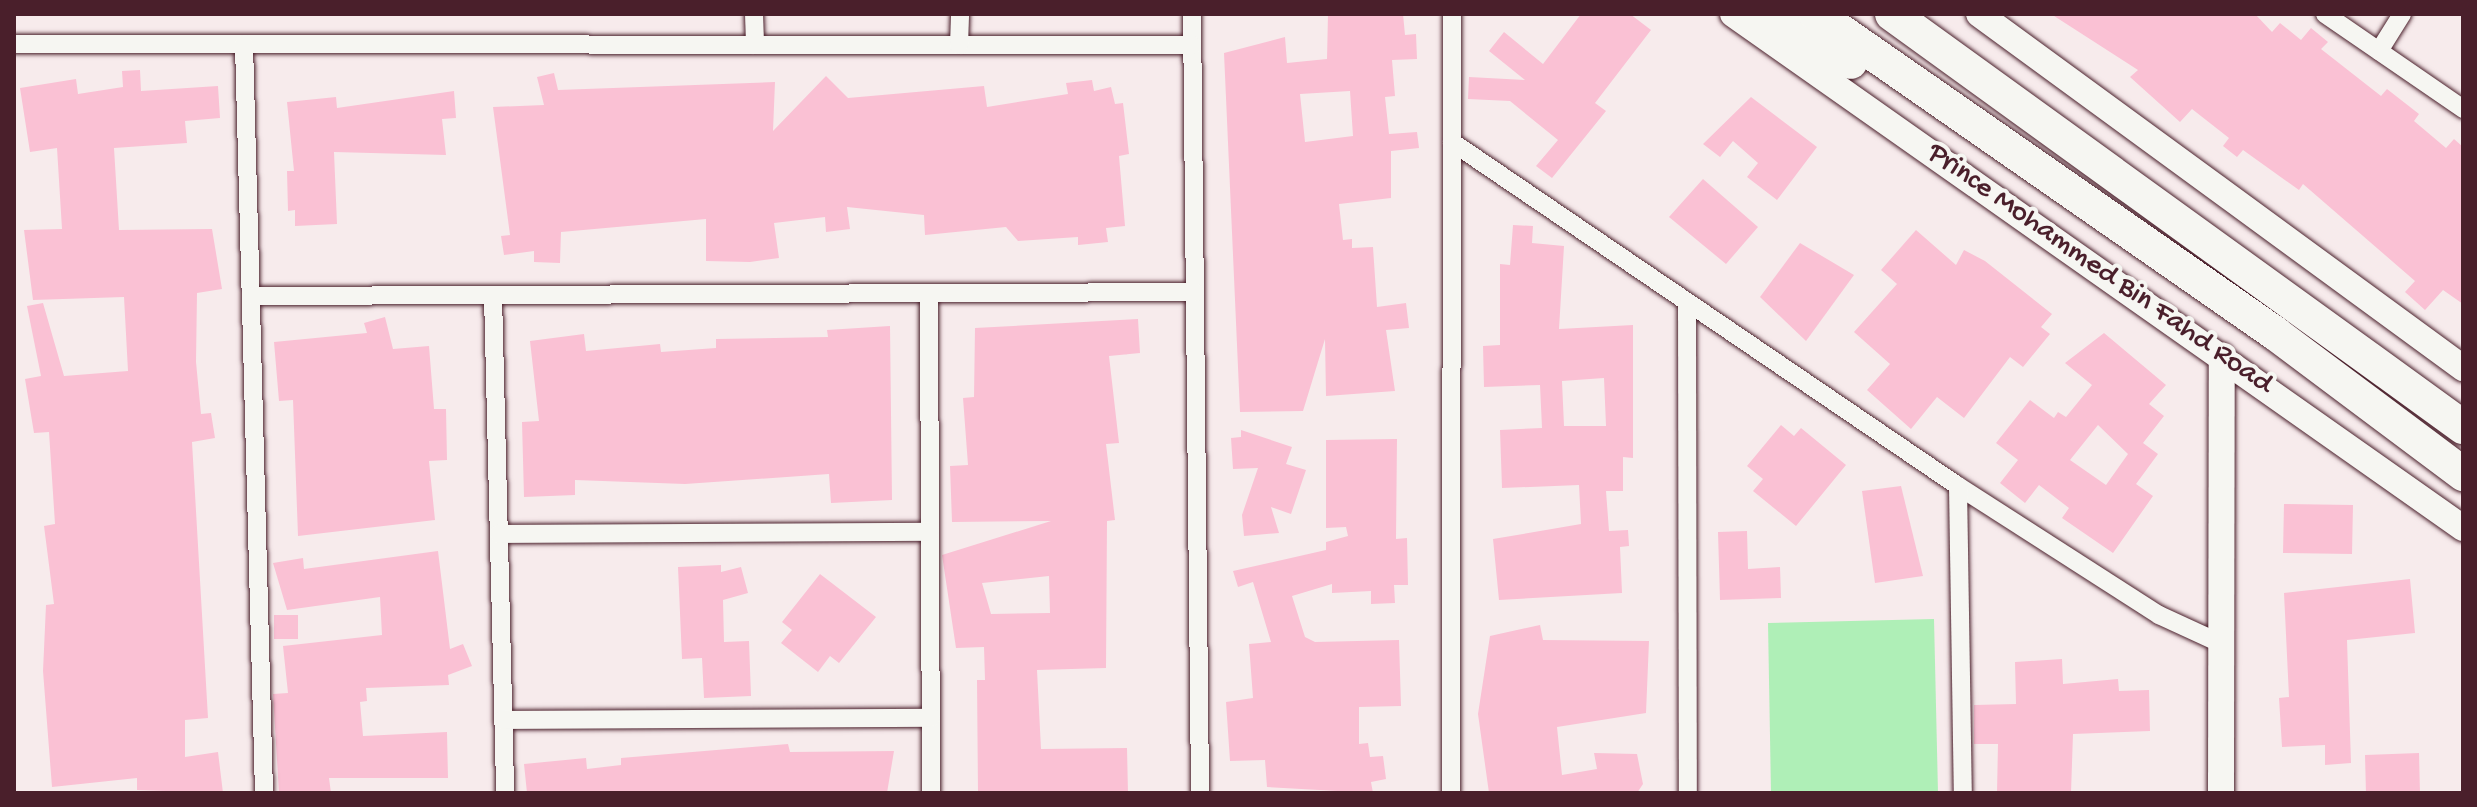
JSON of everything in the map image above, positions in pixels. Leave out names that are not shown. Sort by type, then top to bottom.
[{"type":"highway","points":[[1764,14],[1981,135]]},
{"type":"highway","name":"Prince Mohammed Bin Fahd Road","points":[[1816,14],[1981,135],[2276,334],[2463,474]]},
{"type":"highway","points":[[1892,14],[2463,427]]},
{"type":"highway","points":[[1903,14],[1976,75]]},
{"type":"main road","name":"Prince Mohammed Bin Fahd Road","points":[[1733,14],[2463,528]]},
{"type":"main road","points":[[1979,14],[2462,364]]},
{"type":"main road","points":[[2221,793],[2222,356]]},
{"type":"street","points":[[754,14],[755,45]]},
{"type":"street","points":[[959,45],[960,14]]},
{"type":"street","points":[[1192,14],[1200,793]]},
{"type":"street","points":[[1451,793],[1452,14]]},
{"type":"street","points":[[2325,14],[2463,109]]},
{"type":"street","points":[[2379,51],[2402,14]]},
{"type":"street","points":[[14,44],[1192,45]]},
{"type":"street","points":[[244,44],[254,296],[264,793]]},
{"type":"street","points":[[1452,142],[1958,486],[2159,615],[2220,643]]},
{"type":"street","points":[[254,296],[1195,292]]},
{"type":"street","points":[[929,293],[931,793]]},
{"type":"street","points":[[493,295],[505,793]]},
{"type":"street","points":[[1687,302],[1688,793]]},
{"type":"street","points":[[1958,486],[1963,793]]},
{"type":"street","points":[[499,534],[930,532]]},
{"type":"street","points":[[503,720],[931,718]]},
{"type":"green space","points":[[1934,619],[1938,793],[1771,793],[1768,623]]},
{"type":"building","points":[[1328,14],[1403,14],[1405,35],[1416,34],[1417,59],[1392,60],[1395,96],[1385,97],[1389,134],[1417,132],[1419,148],[1391,151],[1391,198],[1339,204],[1343,240],[1352,239],[1352,248],[1373,247],[1377,307],[1406,303],[1409,328],[1386,330],[1395,391],[1326,396],[1325,339],[1303,411],[1240,412],[1224,53],[1285,37],[1287,63],[1327,59]],"holes":[[[1350,91],[1353,136],[1305,142],[1300,94]]]},
{"type":"building","points":[[1581,14],[1630,14],[1651,30],[1595,103],[1606,111],[1552,178],[1536,166],[1558,140],[1510,101],[1468,99],[1469,77],[1525,80],[1489,51],[1504,32],[1543,64]]},
{"type":"building","points":[[2051,14],[2255,14],[2272,32],[2280,23],[2301,40],[2311,28],[2328,42],[2321,49],[2381,96],[2387,89],[2419,114],[2414,121],[2446,148],[2454,139],[2463,147],[2463,304],[2443,290],[2425,310],[2405,292],[2415,281],[2303,184],[2299,190],[2243,150],[2237,157],[2223,146],[2229,138],[2192,109],[2180,122],[2130,77],[2138,70]]},
{"type":"building","points":[[140,70],[141,91],[218,86],[220,118],[185,121],[187,143],[114,148],[119,230],[212,229],[222,289],[197,293],[196,362],[201,414],[211,413],[215,438],[192,442],[208,718],[185,720],[185,757],[218,752],[223,793],[137,790],[137,778],[52,787],[43,671],[46,605],[54,604],[44,526],[55,524],[49,432],[34,433],[25,379],[41,376],[27,306],[43,303],[64,376],[128,371],[124,297],[33,300],[24,230],[62,229],[57,148],[30,152],[20,88],[76,79],[78,94],[123,87],[122,71]]},
{"type":"building","points":[[554,73],[558,90],[775,82],[773,131],[826,76],[848,98],[984,86],[987,107],[1068,94],[1066,83],[1092,80],[1094,91],[1111,87],[1115,104],[1123,103],[1129,154],[1119,156],[1125,226],[1106,228],[1108,242],[1078,245],[1078,237],[1018,241],[1006,227],[925,235],[924,215],[847,207],[850,229],[826,232],[825,217],[774,223],[779,258],[750,262],[706,261],[706,219],[561,232],[560,263],[534,262],[534,251],[504,255],[501,236],[510,235],[493,107],[544,105],[537,77]]},
{"type":"building","points":[[454,91],[456,118],[442,119],[446,155],[334,152],[337,224],[295,226],[295,210],[288,211],[287,171],[294,171],[287,102],[336,97],[337,108]]},
{"type":"building","points":[[1751,97],[1817,147],[1777,200],[1747,177],[1758,163],[1733,141],[1720,157],[1703,144]]},
{"type":"building","points":[[1703,179],[1758,227],[1726,264],[1669,217]]},
{"type":"building","points":[[1513,225],[1533,226],[1532,243],[1564,246],[1559,329],[1633,325],[1633,458],[1623,457],[1623,491],[1606,491],[1609,531],[1628,530],[1629,546],[1620,547],[1622,593],[1499,600],[1493,539],[1581,524],[1579,485],[1502,488],[1500,430],[1542,428],[1540,385],[1484,387],[1483,346],[1500,345],[1500,264],[1510,265]],"holes":[[[1604,378],[1606,426],[1564,426],[1562,381]]]},
{"type":"building","points":[[1916,230],[1956,265],[1964,250],[1985,261],[2052,314],[2041,327],[2050,334],[2023,367],[2010,357],[1964,418],[1937,397],[1911,429],[1867,390],[1890,364],[1854,332],[1897,284],[1881,270]]},
{"type":"building","points":[[1800,243],[1854,275],[1806,341],[1760,297]]},
{"type":"building","points":[[385,317],[393,349],[429,346],[434,409],[446,409],[447,460],[429,461],[435,520],[298,536],[293,400],[279,401],[274,342],[367,333],[364,323]]},
{"type":"building","points":[[1138,319],[1140,353],[1109,356],[1119,443],[1106,444],[1115,520],[1107,521],[1106,668],[1037,670],[1041,749],[1127,748],[1128,793],[978,793],[977,680],[985,680],[984,647],[956,648],[942,555],[1051,521],[952,522],[950,466],[968,465],[963,398],[974,397],[975,328]],"holes":[[[1049,576],[1050,613],[991,614],[982,583]]]},
{"type":"building","points":[[890,326],[892,500],[831,503],[829,474],[685,484],[575,480],[575,495],[524,497],[522,422],[539,421],[530,341],[584,334],[586,351],[660,344],[661,352],[716,348],[716,339],[828,337],[827,330]]},
{"type":"building","points":[[2104,333],[2166,385],[2149,404],[2164,416],[2143,443],[2158,454],[2136,484],[2153,496],[2113,553],[2062,518],[2069,508],[2039,485],[2025,503],[2000,483],[2018,460],[1996,443],[2030,400],[2054,418],[2058,412],[2066,417],[2092,385],[2065,363]],"holes":[[[2098,425],[2128,454],[2106,485],[2070,460]]]},
{"type":"building","points":[[1781,425],[1794,436],[1801,428],[1846,465],[1796,526],[1753,491],[1763,479],[1747,466]]},
{"type":"building","points":[[1241,430],[1292,447],[1286,464],[1306,470],[1291,514],[1271,507],[1279,533],[1244,536],[1242,515],[1258,468],[1233,469],[1231,438],[1241,437]]},
{"type":"building","points":[[1397,439],[1396,539],[1407,538],[1408,585],[1394,585],[1395,603],[1371,604],[1371,591],[1332,593],[1332,584],[1292,596],[1305,637],[1315,642],[1399,640],[1401,706],[1359,707],[1359,744],[1368,743],[1370,757],[1383,756],[1386,779],[1371,782],[1373,793],[1267,787],[1265,760],[1230,761],[1226,702],[1253,698],[1249,644],[1271,642],[1253,582],[1238,587],[1233,571],[1326,550],[1326,542],[1348,536],[1346,527],[1326,528],[1326,440]]},
{"type":"building","points":[[1901,486],[1923,576],[1875,583],[1862,491]]},
{"type":"building","points":[[2284,504],[2353,505],[2352,554],[2283,553]]},
{"type":"building","points":[[1747,531],[1748,569],[1780,567],[1781,598],[1720,600],[1718,532]]},
{"type":"building","points":[[438,551],[450,649],[463,644],[472,666],[448,675],[449,685],[366,688],[367,701],[360,702],[363,736],[447,732],[448,778],[329,778],[331,793],[279,793],[273,694],[288,693],[283,646],[382,635],[380,597],[287,610],[273,563],[303,558],[304,569]]},
{"type":"building","points":[[721,565],[721,572],[741,567],[748,593],[723,600],[724,642],[749,641],[751,696],[704,698],[702,658],[682,659],[678,567]]},
{"type":"building","points":[[820,574],[876,617],[839,663],[830,656],[818,672],[781,643],[792,630],[782,622]]},
{"type":"building","points":[[2410,579],[2415,633],[2347,640],[2351,763],[2325,765],[2325,745],[2282,747],[2279,698],[2289,697],[2284,593]]},
{"type":"building","points":[[274,615],[298,615],[298,639],[274,639]]},
{"type":"building","points":[[1540,625],[1543,640],[1649,641],[1646,713],[1557,727],[1562,775],[1597,769],[1594,753],[1637,754],[1643,784],[1637,793],[1489,793],[1478,714],[1490,636]]},
{"type":"building","points":[[2062,659],[2063,684],[2118,679],[2119,691],[2149,690],[2150,731],[2073,734],[2071,793],[1997,793],[1998,744],[1974,744],[1974,705],[2016,704],[2015,662]]},
{"type":"building","points":[[788,744],[790,752],[894,751],[887,793],[527,793],[524,764],[586,758],[587,769],[621,765],[621,758]]},
{"type":"building","points":[[2419,753],[2420,793],[2366,793],[2365,755]]}]
